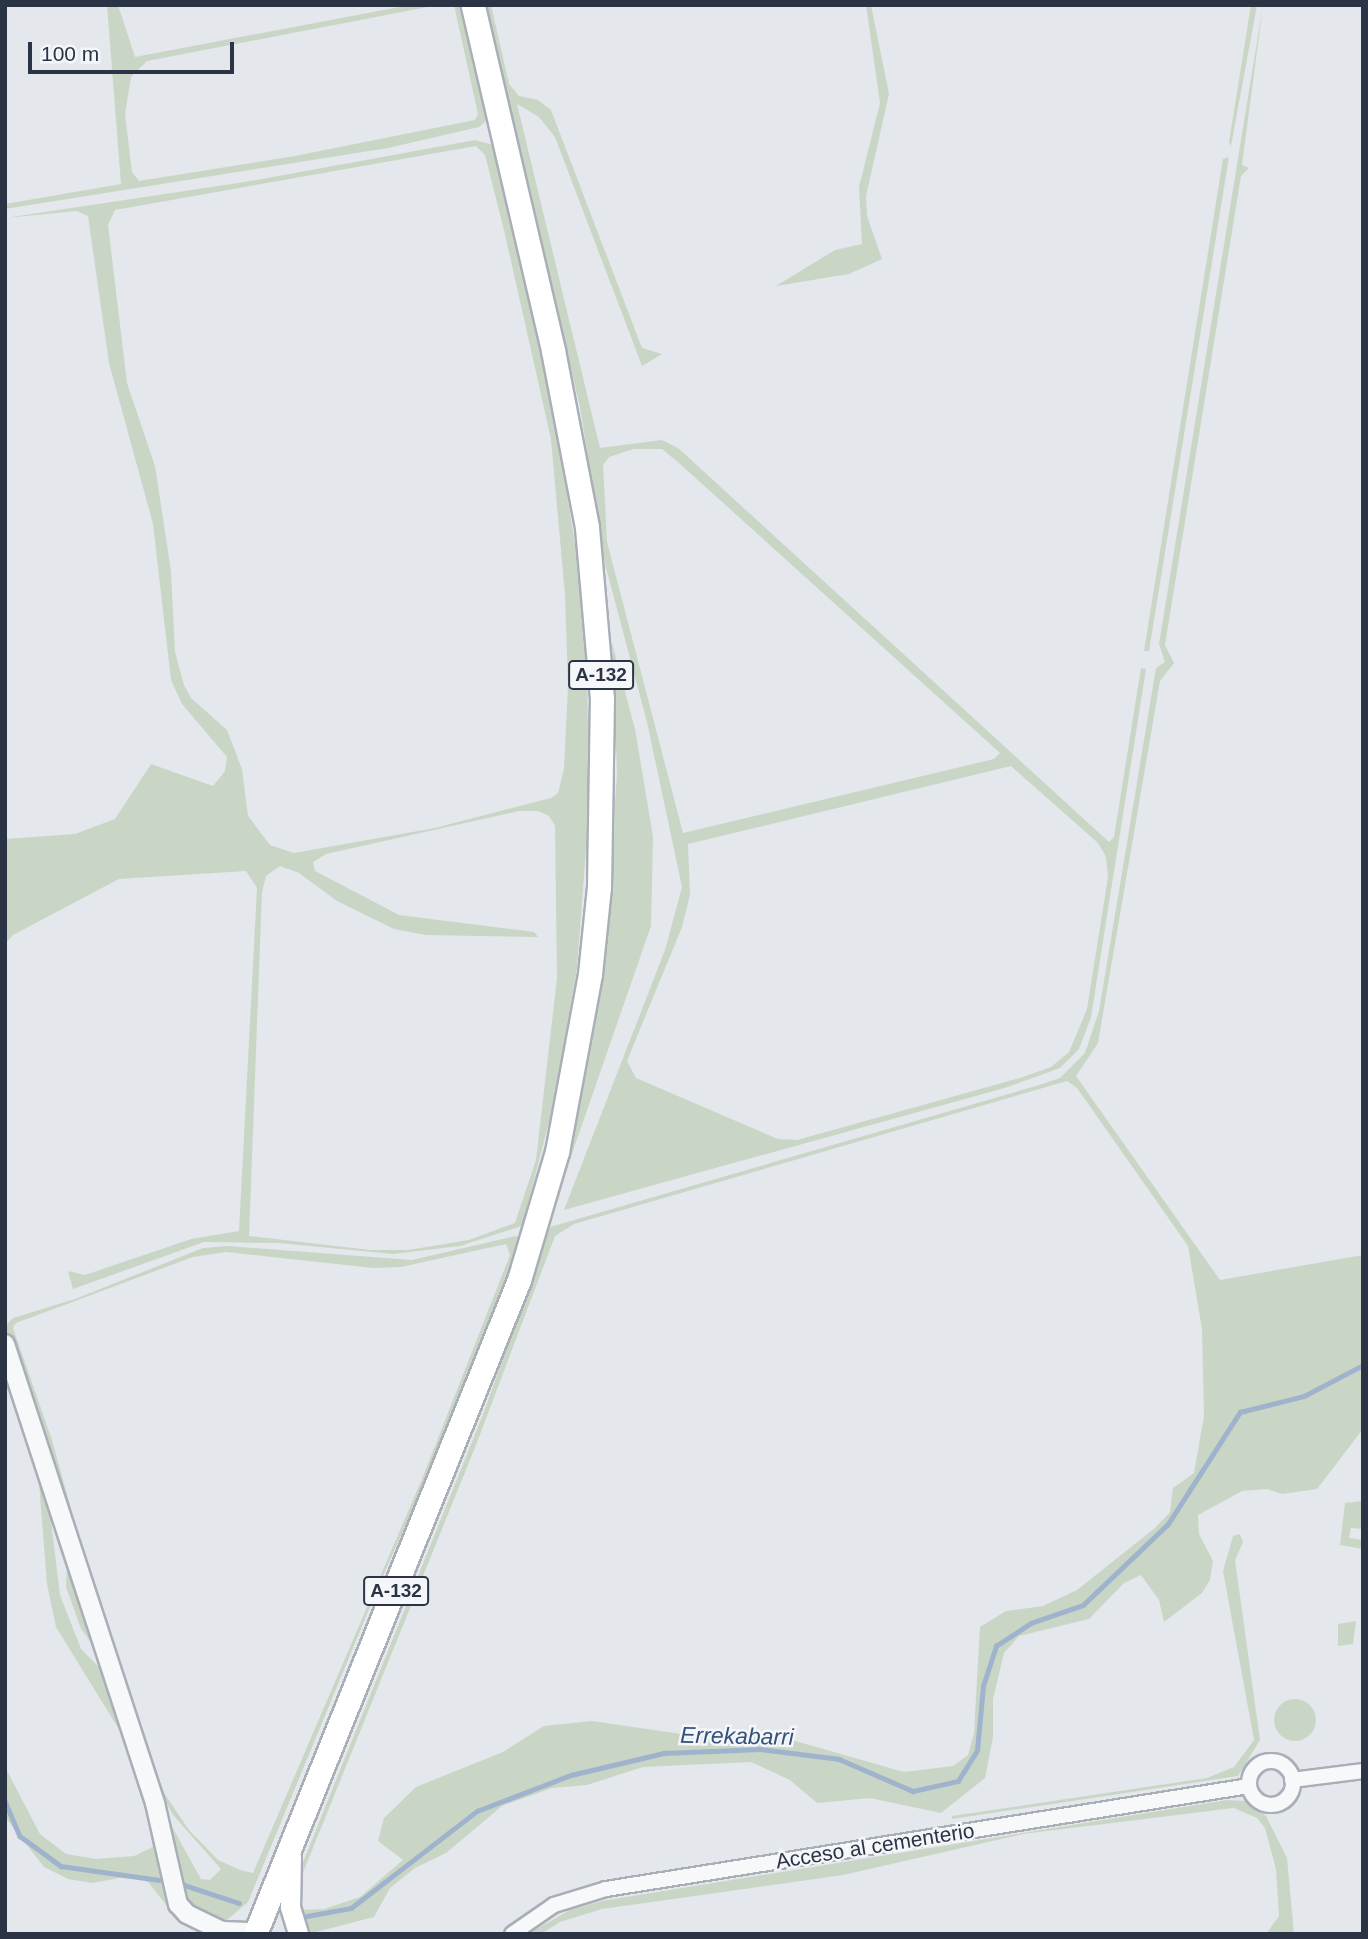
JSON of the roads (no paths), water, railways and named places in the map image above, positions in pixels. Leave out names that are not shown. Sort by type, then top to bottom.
[{"type":"main road","name":"A-132","points":[[259,1933],[294,1837],[519,1280],[574,1076],[599,887],[602,699],[587,527],[556,364],[473,5]]},
{"type":"main road","points":[[294,1837],[289,1892],[298,1934]]},
{"type":"street","points":[[5,1344],[156,1803],[178,1904],[198,1921],[222,1931],[259,1933]]},
{"type":"street","points":[[1270,1761],[1285,1766],[1292,1780],[1289,1795],[1270,1805],[1256,1799],[1249,1786],[1254,1769],[1270,1761]]},
{"type":"street","points":[[1292,1780],[1363,1771]]},
{"type":"street","name":"Acceso al cementerio","points":[[512,1934],[554,1905],[606,1889],[1249,1786]]},
{"type":"waterway","name":"Errekabarri","points":[[307,1916],[351,1908],[477,1811],[571,1775],[664,1753],[760,1749],[839,1759],[913,1791],[958,1781],[977,1750],[983,1686],[996,1646],[1031,1623],[1083,1605],[1168,1524],[1240,1412],[1304,1396],[1363,1365]]},
{"type":"waterway","name":"Errekabarri","points":[[5,1801],[20,1836],[61,1866],[159,1880]]},
{"type":"waterway","name":"Errekabarri","points":[[181,1884],[239,1903]]}]
